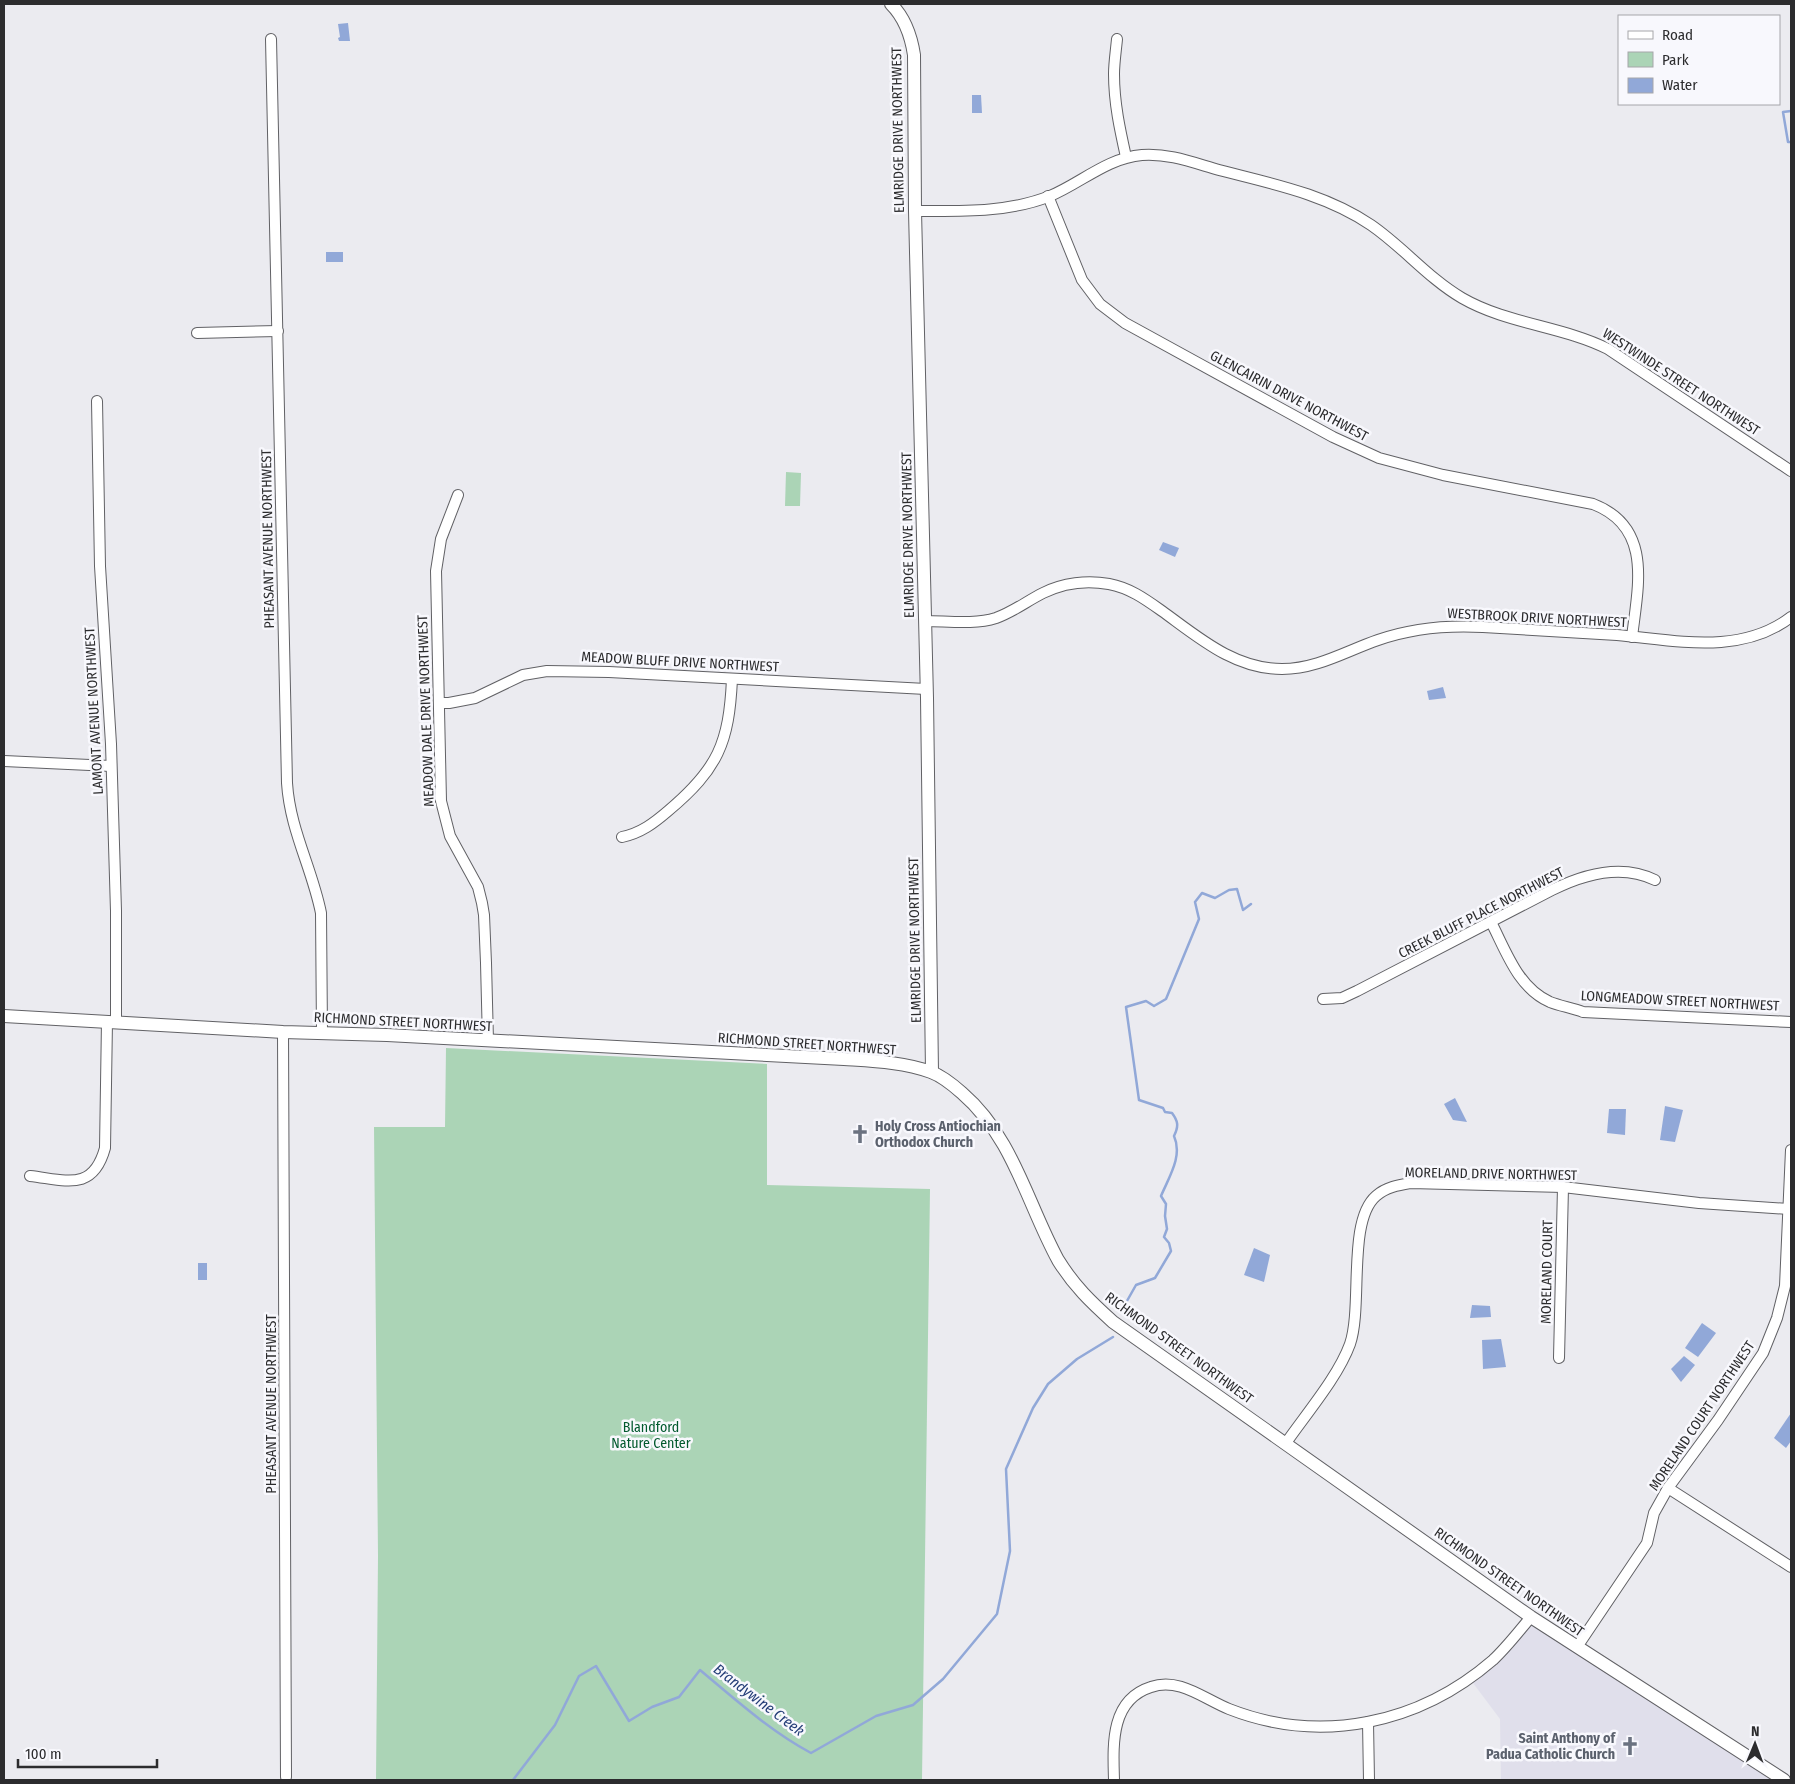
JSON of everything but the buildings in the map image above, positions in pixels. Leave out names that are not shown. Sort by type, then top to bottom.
[{"type":"street","name":"ELMRIDGE DRIVE NORTHWEST","points":[[891,4],[905,24],[911,38],[914,55],[915,211],[925,621],[932,1072]]},
{"type":"street","name":"PHEASANT AVENUE NORTHWEST","points":[[271,39],[287,783],[289,808],[321,913],[322,1032]]},
{"type":"street","points":[[1118,39],[1114,90],[1126,157]]},
{"type":"street","name":"WESTWINDE STREET NORTHWEST","points":[[915,211],[982,210],[1013,205],[1048,196],[1076,183],[1097,169],[1126,157],[1158,155],[1296,189],[1330,202],[1373,227],[1426,272],[1462,298],[1498,314],[1571,334],[1608,348],[1791,471]]},
{"type":"street","name":"GLENCAIRIN DRIVE NORTHWEST","points":[[1048,196],[1082,280],[1100,304],[1125,323],[1333,437],[1379,458],[1443,475],[1593,504],[1613,514],[1627,530],[1637,551],[1638,572],[1632,637]]},
{"type":"street","points":[[197,333],[278,331]]},
{"type":"street","name":"LAMONT AVENUE NORTHWEST","points":[[30,1176],[81,1180],[93,1173],[101,1163],[105,1148],[116,912],[110,697],[100,573],[97,401]]},
{"type":"street","name":"MEADOW DALE DRIVE NORTHWEST","points":[[458,495],[441,539],[437,559],[436,608],[442,809],[450,836],[478,887],[484,915],[488,1041]]},
{"type":"street","name":"WESTBROOK DRIVE NORTHWEST","points":[[925,621],[980,621],[1007,614],[1054,588],[1082,583],[1108,584],[1133,591],[1234,659],[1281,669],[1310,666],[1328,661],[1369,643],[1397,634],[1447,626],[1704,643],[1726,642],[1758,635],[1778,626],[1791,617]]},
{"type":"street","name":"MEADOW BLUFF DRIVE NORTHWEST","points":[[439,703],[475,698],[523,675],[547,670],[926,689]]},
{"type":"street","points":[[622,836],[633,835],[651,825],[690,793],[710,768],[724,739],[730,715],[732,679]]},
{"type":"street","points":[[4,761],[111,766]]},
{"type":"street","name":"CREEK BLUFF PLACE NORTHWEST","points":[[1323,999],[1342,998],[1563,885],[1592,875],[1618,871],[1634,872],[1655,880]]},
{"type":"street","name":"LONGMEADOW STREET NORTHWEST","points":[[1491,922],[1516,972],[1536,993],[1551,1002],[1584,1012],[1791,1022]]},
{"type":"street","name":"RICHMOND STREET NORTHWEST","points":[[4,1016],[283,1032],[322,1032],[844,1059],[911,1066],[932,1072],[952,1084],[973,1102],[998,1134],[1024,1185],[1052,1250],[1070,1279],[1084,1296],[1113,1322],[1531,1617],[1784,1780]]},
{"type":"street","name":"PHEASANT AVENUE NORTHWEST","points":[[283,1032],[286,1777]]},
{"type":"street","name":"MORELAND COURT NORTHWEST","points":[[1577,1647],[1647,1543],[1654,1513],[1668,1488],[1718,1420],[1763,1353],[1777,1318],[1785,1286],[1791,1150]]},
{"type":"street","name":"MORELAND DRIVE NORTHWEST","points":[[1286,1444],[1327,1385],[1350,1343],[1354,1316],[1359,1232],[1366,1209],[1376,1196],[1391,1187],[1411,1182],[1563,1187],[1699,1203],[1789,1210]]},
{"type":"street","name":"MORELAND COURT","points":[[1559,1358],[1563,1187]]},
{"type":"street","points":[[1668,1488],[1791,1567]]},
{"type":"street","points":[[1114,1780],[1114,1744],[1117,1722],[1124,1704],[1135,1694],[1151,1686],[1169,1684],[1189,1689],[1228,1709],[1267,1721],[1310,1727],[1334,1727],[1368,1722],[1387,1718],[1421,1706],[1470,1678],[1495,1658],[1531,1617]]},
{"type":"street","points":[[1368,1722],[1369,1780]]},
{"type":"shaded area","points":[[1531,1617],[1784,1780],[1501,1780],[1500,1719],[1470,1679]]},
{"type":"green space","points":[[786,472],[801,473],[800,506],[785,506]]},
{"type":"green space","name":"Blandford Nature Center","points":[[446,1048],[767,1064],[767,1185],[930,1189],[922,1780],[376,1780],[378,1556],[374,1127],[445,1127]]},
{"type":"water","points":[[348,23],[350,41],[339,41],[338,24]]},
{"type":"water","points":[[972,95],[981,95],[982,113],[972,113]]},
{"type":"water","points":[[326,252],[343,252],[343,262],[326,262]]},
{"type":"water","points":[[1163,542],[1179,548],[1175,557],[1159,550]]},
{"type":"water","points":[[1443,687],[1446,698],[1429,700],[1427,691]]},
{"type":"water","points":[[1455,1098],[1467,1122],[1453,1120],[1444,1104]]},
{"type":"water","points":[[1665,1106],[1683,1110],[1675,1142],[1660,1140]]},
{"type":"water","points":[[1609,1109],[1626,1109],[1625,1135],[1607,1133]]},
{"type":"water","points":[[1254,1248],[1270,1255],[1264,1282],[1244,1275]]},
{"type":"water","points":[[198,1263],[207,1263],[207,1280],[198,1280]]},
{"type":"water","points":[[1472,1305],[1490,1306],[1491,1317],[1470,1318]]},
{"type":"water","points":[[1702,1323],[1716,1333],[1698,1357],[1685,1348]]},
{"type":"water","points":[[1501,1339],[1506,1367],[1483,1369],[1482,1340]]},
{"type":"water","points":[[1684,1356],[1695,1365],[1681,1382],[1671,1369]]},
{"type":"water","points":[[1791,1413],[1791,1441],[1786,1448],[1774,1438]]},
{"type":"waterway","points":[[1791,111],[1783,112],[1788,142],[1791,142]]},
{"type":"waterway","name":"Brandywine Creek","points":[[1123,1308],[1136,1285],[1155,1278],[1171,1251],[1169,1243],[1164,1237],[1167,1229],[1166,1204],[1161,1196],[1174,1166],[1177,1151],[1174,1136],[1177,1129],[1177,1121],[1172,1113],[1165,1112],[1163,1108],[1139,1100],[1126,1007],[1146,1001],[1154,1006],[1166,999],[1199,919],[1195,902],[1202,893],[1215,898],[1229,890],[1237,889],[1243,910],[1251,904]]},
{"type":"waterway","name":"Brandywine Creek","points":[[513,1780],[555,1725],[579,1676],[596,1666],[629,1721],[652,1707],[679,1697],[700,1670],[767,1725],[811,1753],[876,1716],[913,1705],[943,1679],[997,1614],[1010,1551],[1006,1469],[1033,1408],[1048,1384],[1077,1359],[1113,1337]]},
{"type":"place","name":"Holy Cross Antiochian Orthodox Church","points":[[860,1134]]},
{"type":"place","name":"Saint Anthony of Padua Catholic Church","points":[[1630,1746]]}]
